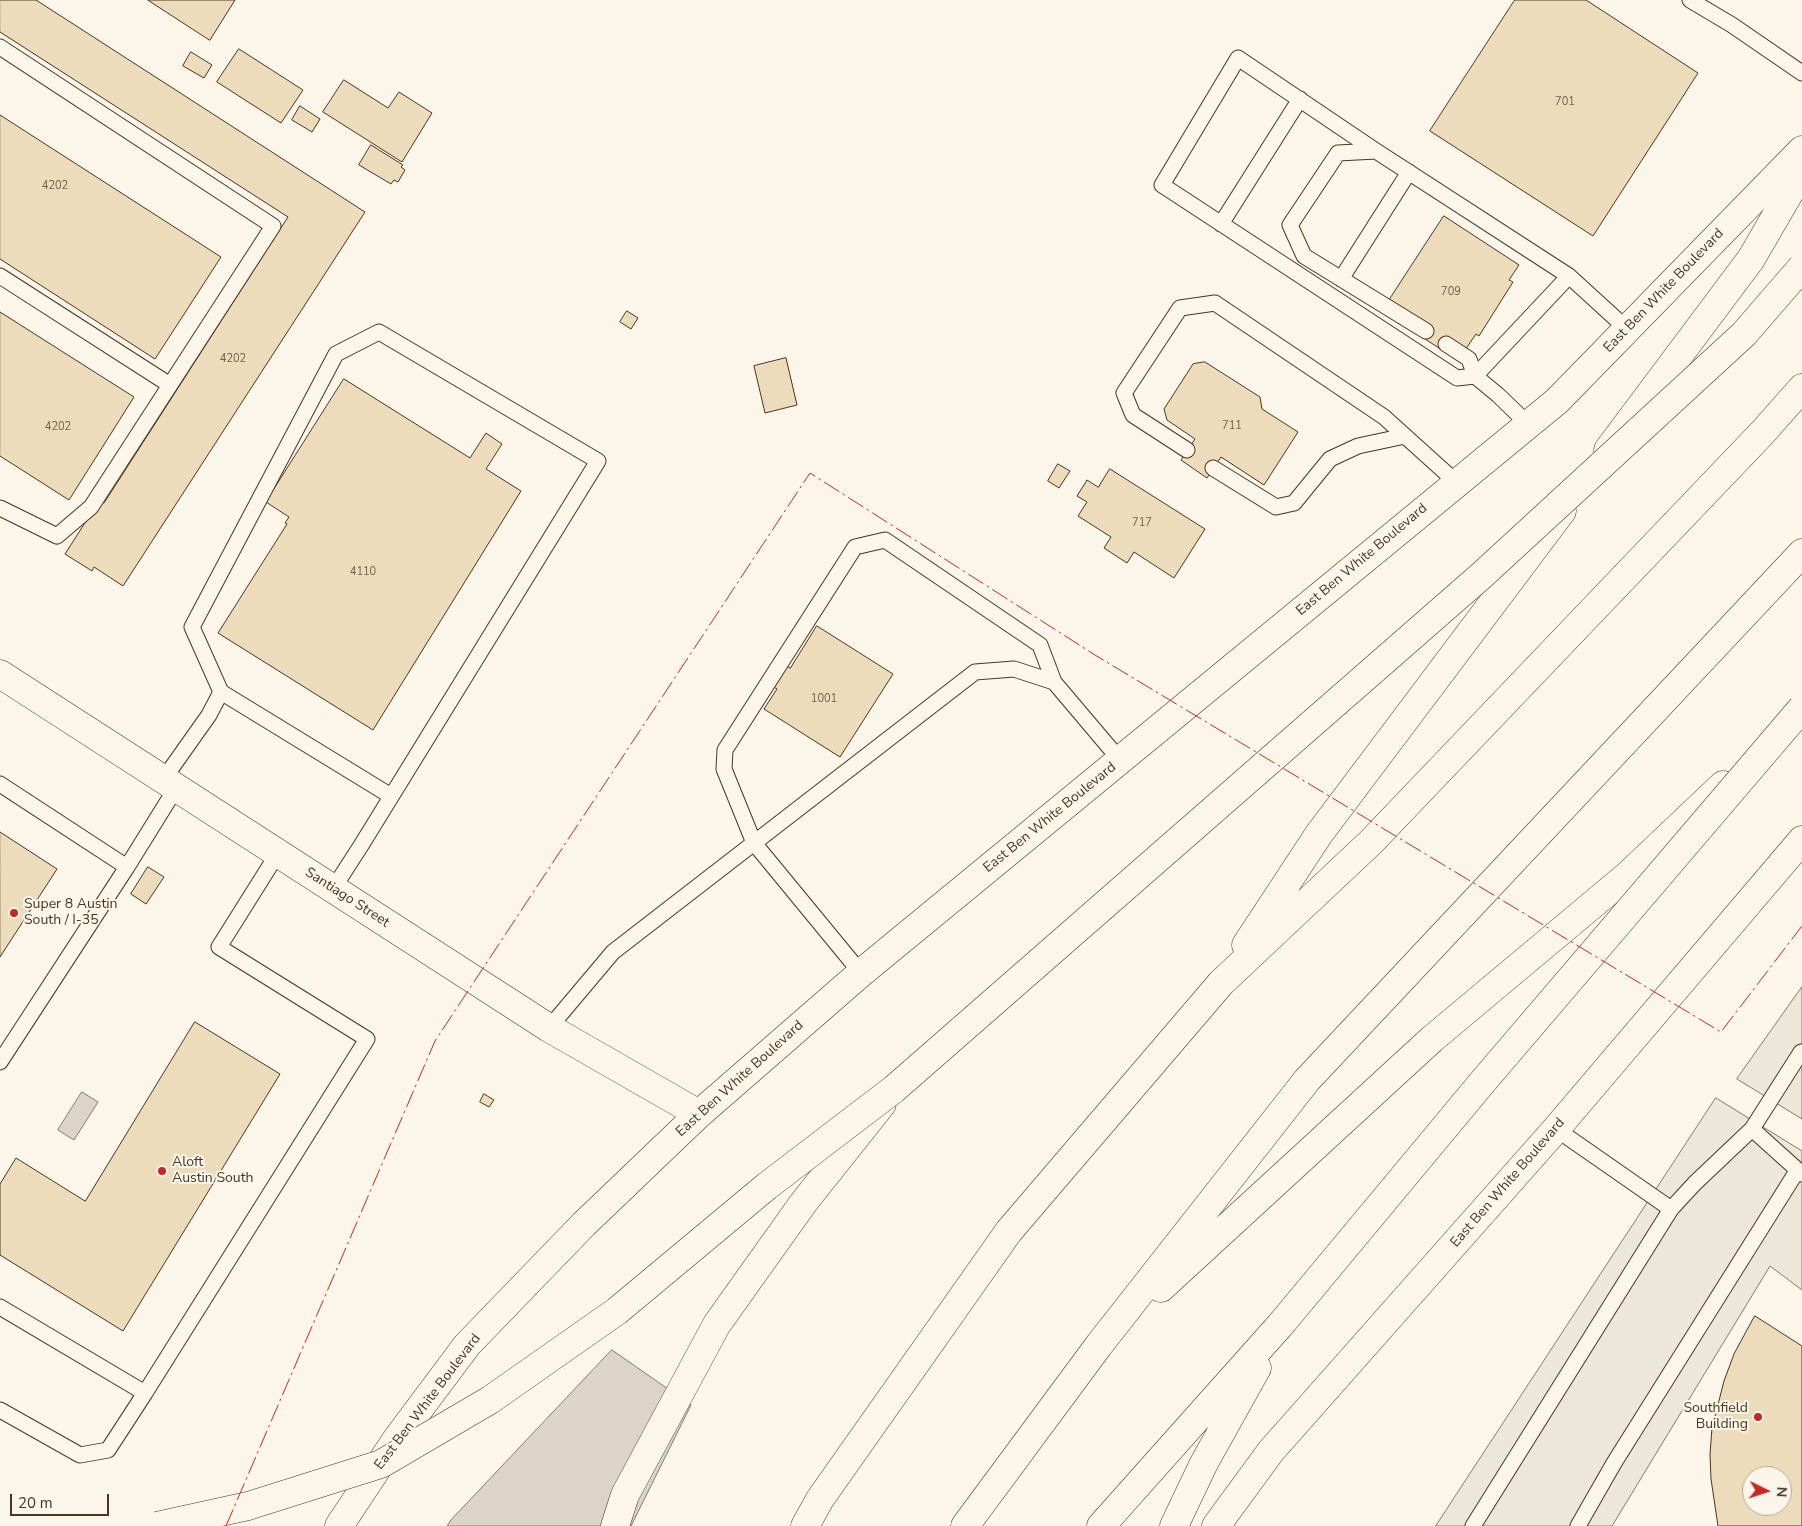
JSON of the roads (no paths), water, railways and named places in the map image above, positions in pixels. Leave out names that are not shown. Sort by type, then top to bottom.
[{"type":"main road","name":"East Ben White Boulevard","points":[[339,1526],[396,1440],[467,1345],[584,1224],[699,1114],[861,973],[1456,482],[1557,401],[1802,150]]},
{"type":"main road","points":[[1221,983],[1319,834],[1751,259],[1802,171]]},
{"type":"main road","points":[[157,1526],[248,1506],[381,1464],[490,1400],[617,1311],[767,1186],[894,1089],[1482,574],[1744,334],[1802,266]]},
{"type":"main road","points":[[805,1526],[820,1499],[1009,1231],[1221,983],[1371,842],[1763,432],[1802,388]]},
{"type":"main road","points":[[965,1526],[1099,1344],[1308,1080],[1802,553]]},
{"type":"main road","name":"Santiago Street","points":[[0,674],[549,1028],[699,1114]]},
{"type":"main road","points":[[1099,1344],[1432,1039],[1628,875],[1802,710]]},
{"type":"main road","points":[[1101,1526],[1282,1322],[1480,1085],[1802,710]]},
{"type":"main road","name":"East Ben White Boulevard","points":[[1216,1526],[1271,1450],[1556,1129],[1802,840]]},
{"type":"main road","points":[[615,1526],[625,1495],[717,1324],[804,1202],[894,1089]]},
{"type":"main road","points":[[1174,1526],[1204,1464],[1282,1322]]},
{"type":"lane","points":[[1690,0],[1732,25],[1802,73]]},
{"type":"lane","points":[[0,47],[273,226],[91,507],[57,536],[0,508]]},
{"type":"lane","points":[[1569,276],[1475,376],[1457,378],[1162,185],[1238,58],[1376,151],[1569,276],[1627,329]]},
{"type":"lane","points":[[1221,224],[1300,100]]},
{"type":"lane","points":[[1376,151],[1338,153],[1290,225],[1304,256],[1426,331]]},
{"type":"lane","points":[[1341,279],[1409,172]]},
{"type":"lane","points":[[0,276],[170,384]]},
{"type":"lane","points":[[1187,450],[1133,415],[1124,393],[1180,308],[1215,302],[1384,417],[1456,482]]},
{"type":"lane","points":[[333,889],[391,796],[598,461],[379,332],[336,354],[192,626],[221,692],[391,796]]},
{"type":"lane","points":[[1446,344],[1469,360],[1475,376],[1498,395],[1528,425]]},
{"type":"lane","points":[[1214,468],[1276,507],[1294,503],[1330,460],[1358,446],[1405,436]]},
{"type":"lane","points":[[861,973],[754,843],[724,769],[725,750],[855,547],[885,540],[1040,645],[1054,682],[1120,760]]},
{"type":"lane","points":[[549,1028],[613,952],[974,672],[1014,669],[1054,682]]},
{"type":"lane","points":[[0,1062],[127,867],[221,692]]},
{"type":"lane","points":[[0,784],[127,867]]},
{"type":"lane","points":[[0,1410],[80,1454],[108,1450],[367,1039],[219,947],[278,853]]},
{"type":"lane","points":[[1473,1526],[1671,1209],[1695,1183],[1752,1129],[1802,1052]]},
{"type":"lane","points":[[1556,1129],[1671,1209]]},
{"type":"lane","points":[[1578,1526],[1614,1463],[1800,1175],[1752,1129]]},
{"type":"lane","points":[[0,1308],[145,1393]]},
{"type":"place","name":"Super 8 Austin South / I-35","points":[[14,913]]},
{"type":"place","name":"Aloft Austin South","points":[[162,1171]]},
{"type":"place","name":"Southfield Building","points":[[1758,1417]]}]
